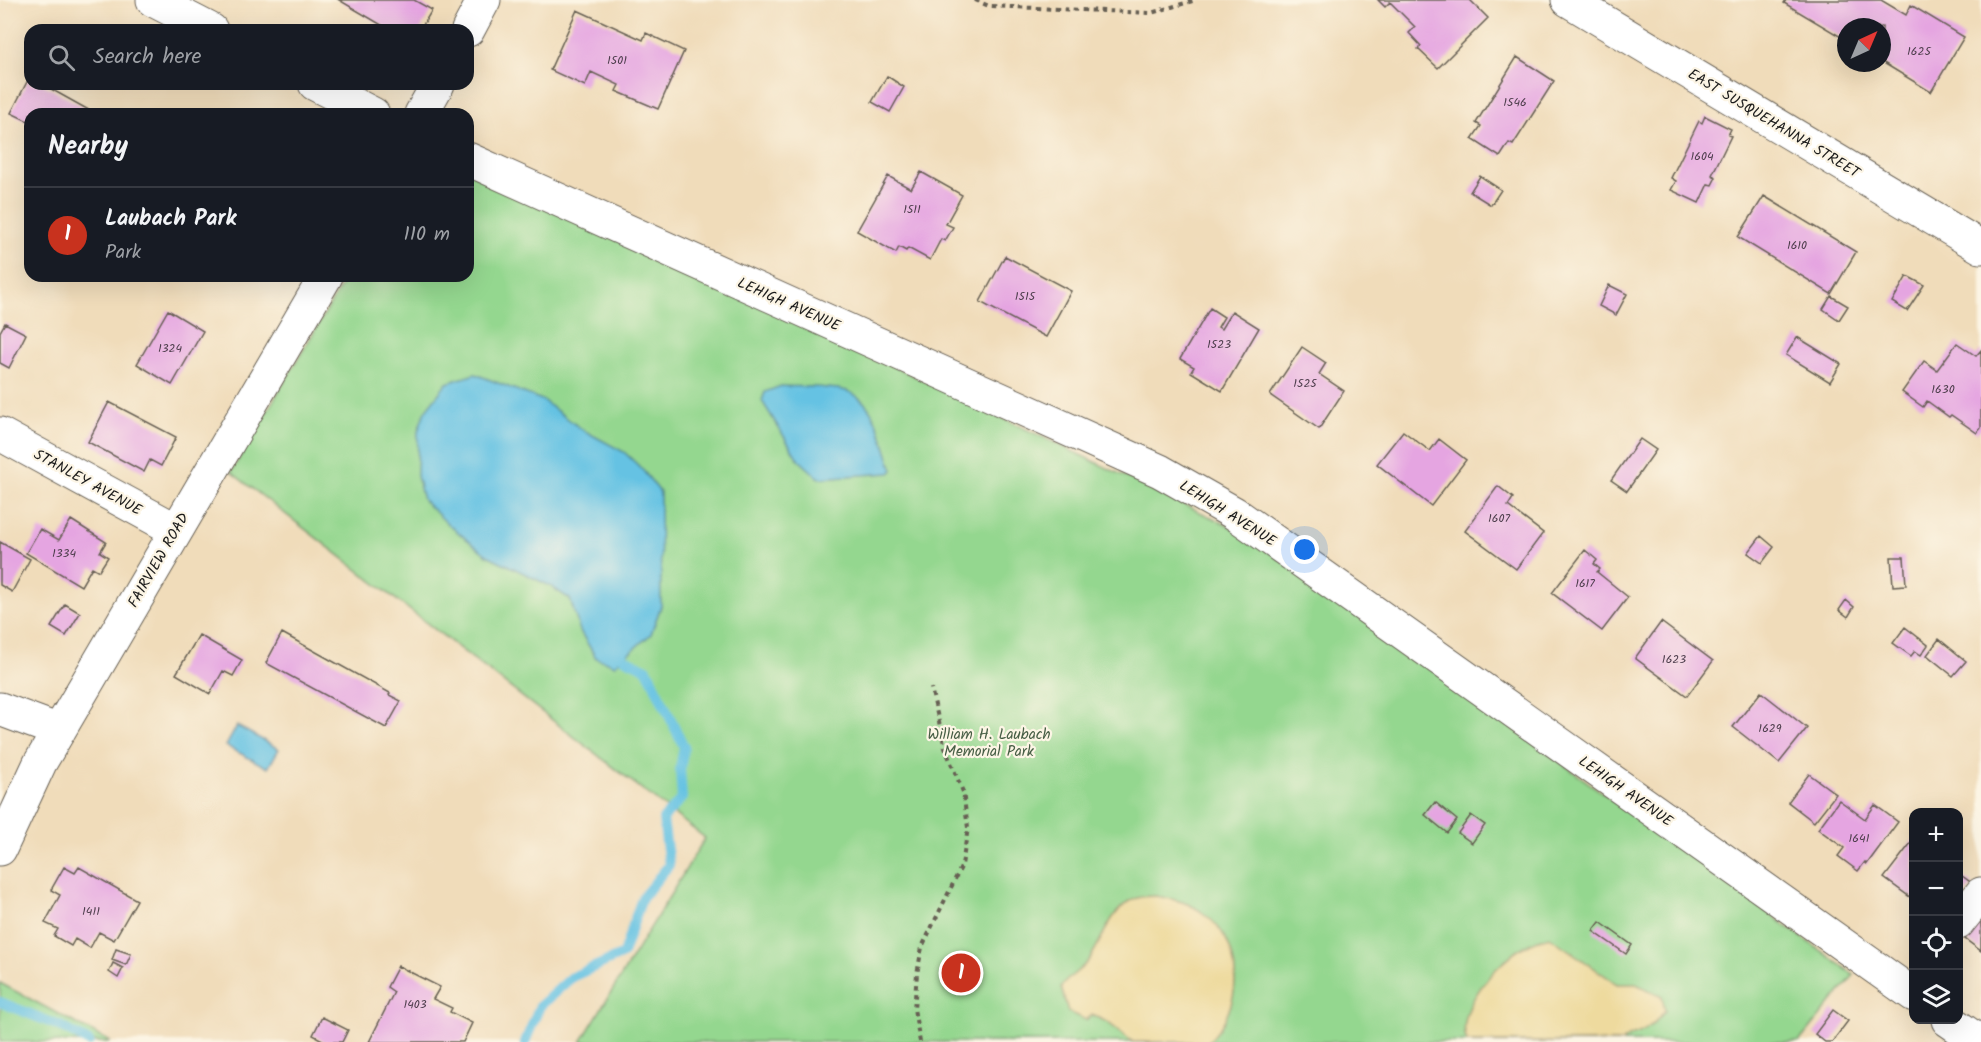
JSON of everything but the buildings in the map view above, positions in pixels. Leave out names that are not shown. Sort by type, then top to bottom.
[{"type":"street","points":[[153,0],[199,24]]},
{"type":"street","points":[[471,24],[484,0]]},
{"type":"street","name":"EAST SUSQUEHANNA STREET","points":[[1568,0],[1981,247]]},
{"type":"street","points":[[327,90],[361,108]]},
{"type":"street","points":[[424,108],[435,90]]},
{"type":"street","name":"LEHIGH AVENUE","points":[[474,162],[1160,471],[1234,513],[1909,988]]},
{"type":"street","name":"FAIRVIEW ROAD","points":[[0,849],[40,763],[322,282]]},
{"type":"street","name":"STANLEY AVENUE","points":[[0,434],[176,530]]},
{"type":"street","points":[[0,709],[59,731]]},
{"type":"street","points":[[1963,918],[1981,894]]},
{"type":"street","points":[[1954,1024],[1980,1042]]},
{"type":"path","points":[[975,0],[989,6],[1151,13],[1196,0]]},
{"type":"path","points":[[920,1042],[914,1009],[922,947],[962,865],[969,828],[963,792],[945,748],[931,688]]},
{"type":"green space","name":"William H. Laubach Memorial Park","points":[[474,174],[761,303],[1244,533],[1854,975],[1799,1042],[581,1042],[705,838],[231,472],[343,282],[474,282]]},
{"type":"green space","points":[[0,983],[111,1042],[0,1042]]},
{"type":"sand","points":[[1156,896],[1198,909],[1217,926],[1227,941],[1233,958],[1234,994],[1220,1028],[1208,1042],[1133,1042],[1107,1022],[1092,1015],[1086,1020],[1068,1012],[1061,987],[1088,961],[1108,925],[1120,909],[1139,897]]},
{"type":"sand","points":[[1550,937],[1617,984],[1636,984],[1662,996],[1665,1011],[1647,1029],[1627,1037],[1622,1042],[1467,1042],[1465,1029],[1467,1016],[1472,1002],[1490,975],[1523,947]]},
{"type":"water","points":[[475,374],[542,400],[583,430],[624,452],[641,468],[660,492],[661,606],[651,634],[615,665],[596,658],[580,631],[570,599],[550,586],[487,555],[450,526],[423,500],[417,476],[418,431],[425,411],[447,383]]},
{"type":"water","points":[[781,386],[828,388],[854,394],[871,411],[877,422],[893,470],[890,473],[819,478],[798,459],[762,401],[765,392]]},
{"type":"water","points":[[237,726],[279,749],[268,768],[226,746]]},
{"type":"waterway","points":[[525,1042],[540,1006],[572,977],[623,954],[642,898],[669,865],[663,819],[682,798],[680,769],[684,747],[647,669],[624,658]]},
{"type":"waterway","points":[[0,1002],[62,1027],[89,1042]]},
{"type":"place","name":"Laubach Park","points":[[961,973]]}]
